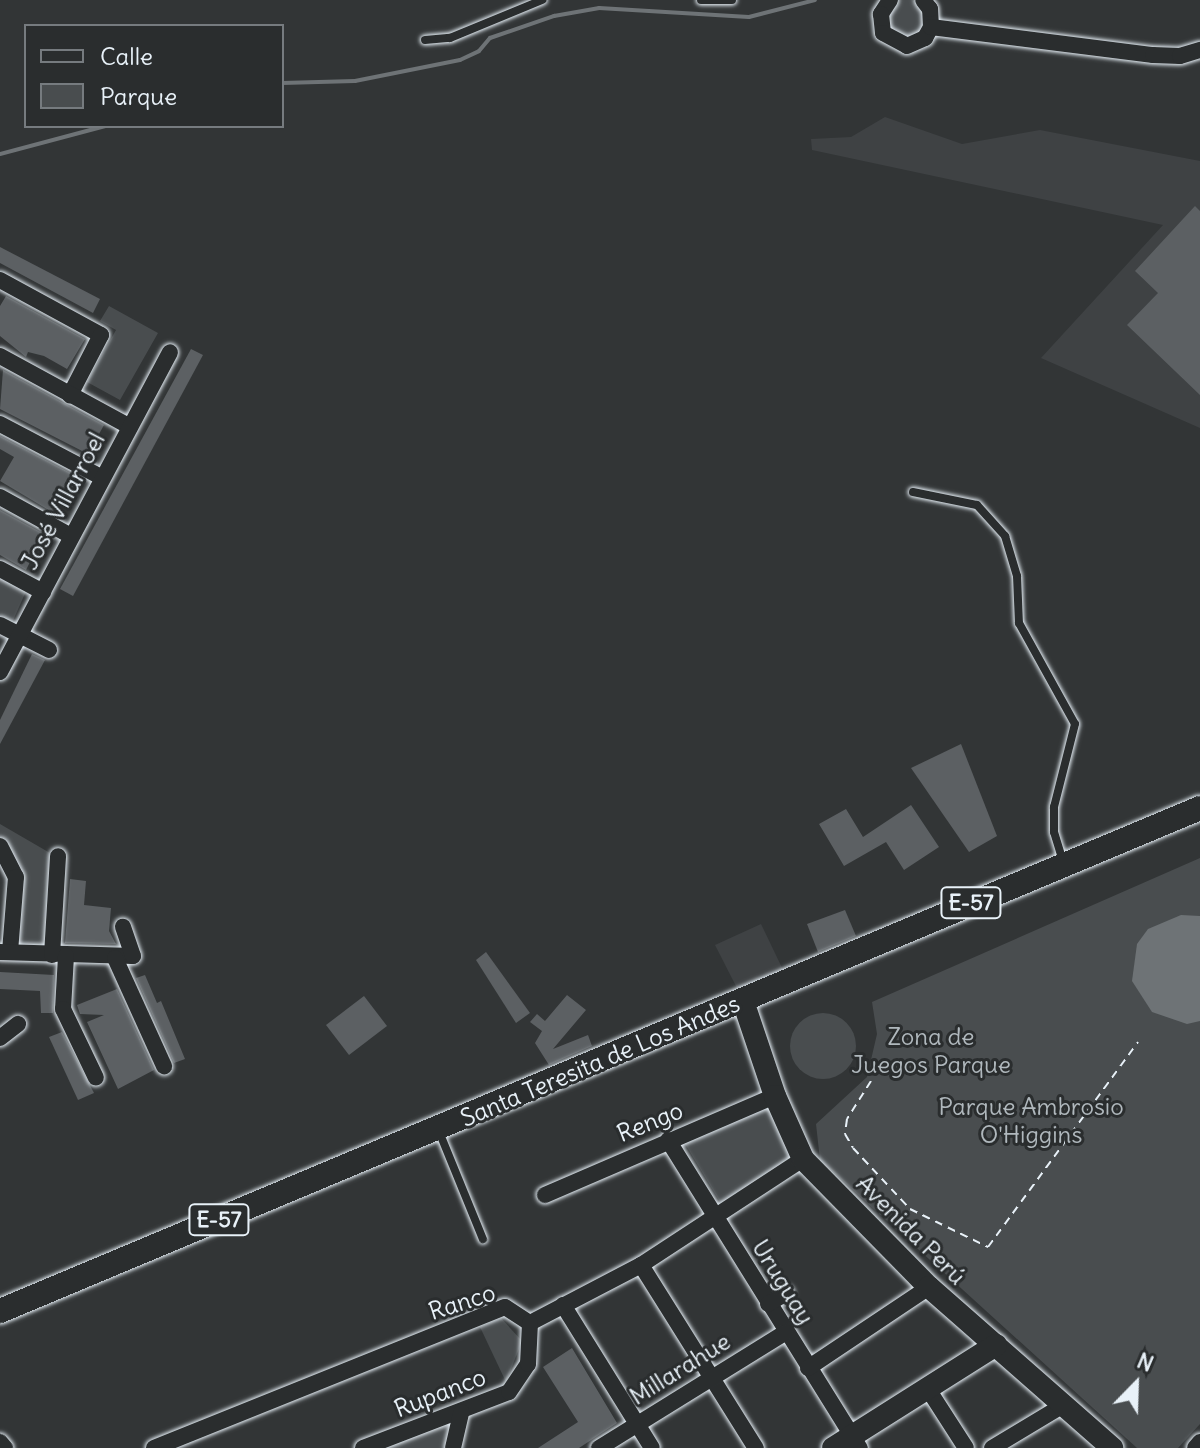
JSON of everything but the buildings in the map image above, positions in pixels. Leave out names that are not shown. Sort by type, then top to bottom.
[{"type":"main road","name":"Santa Teresita de Los Andes","points":[[0,1311],[1200,808]]},
{"type":"street","points":[[890,0],[880,24],[895,44],[916,44],[931,27],[930,9],[923,0]]},
{"type":"street","points":[[931,27],[1153,55],[1180,56],[1200,50]]},
{"type":"street","points":[[0,280],[101,335],[70,395]]},
{"type":"street","name":"José Villarroel","points":[[0,672],[170,352]]},
{"type":"street","points":[[0,356],[130,427]]},
{"type":"street","points":[[0,424],[101,477]]},
{"type":"street","points":[[0,497],[71,536]]},
{"type":"street","points":[[0,569],[43,592]]},
{"type":"street","points":[[0,625],[49,650]]},
{"type":"street","points":[[0,846],[16,877],[5,952],[115,958],[133,956],[123,927]]},
{"type":"street","points":[[58,856],[63,1009],[96,1078]]},
{"type":"street","points":[[115,958],[164,1066]]},
{"type":"street","name":"Avenida Perú","points":[[743,1001],[775,1096],[803,1159],[929,1287],[1112,1448]]},
{"type":"street","points":[[0,1038],[18,1024]]},
{"type":"street","name":"Rengo","points":[[545,1195],[775,1096]]},
{"type":"street","name":"Uruguay","points":[[668,1140],[856,1442]]},
{"type":"street","name":"Ranco","points":[[154,1448],[505,1307],[530,1323],[641,1265],[715,1220],[803,1159]]},
{"type":"street","points":[[641,1265],[756,1448]]},
{"type":"street","points":[[808,1368],[929,1287]]},
{"type":"street","points":[[768,1304],[786,1293]]},
{"type":"street","points":[[563,1305],[652,1448]]},
{"type":"street","name":"Rupanco","points":[[370,1447],[509,1392],[528,1364],[530,1323]]},
{"type":"street","name":"Millarahue","points":[[599,1448],[786,1332]]},
{"type":"street","points":[[833,1448],[856,1442],[928,1389],[996,1345]]},
{"type":"street","points":[[928,1389],[966,1448]]},
{"type":"street","points":[[992,1448],[1062,1406]]},
{"type":"street","points":[[453,1448],[461,1412]]},
{"type":"street","points":[[0,1442],[5,1448]]},
{"type":"street","points":[[1195,1448],[1200,1442]]},
{"type":"lane","points":[[425,40],[450,38],[542,0]]},
{"type":"lane","points":[[701,0],[732,0]]},
{"type":"lane","points":[[913,492],[977,505],[1005,536],[1017,576],[1019,623],[1075,724],[1054,807],[1054,832],[1063,863]]},
{"type":"lane","points":[[437,1129],[483,1239]]},
{"type":"path","points":[[871,1081],[847,1119],[845,1134],[853,1148],[910,1209],[988,1247],[1138,1042]]},
{"type":"shaded area","points":[[885,117],[962,144],[1040,130],[1200,161],[1200,428],[1041,358],[1163,225],[812,150],[811,139],[851,137]]},
{"type":"shaded area","points":[[1181,915],[1200,916],[1200,1021],[1187,1024],[1152,1012],[1132,981],[1137,944],[1148,929]]},
{"type":"shaded area","points":[[761,924],[785,974],[740,994],[715,945]]},
{"type":"green space","points":[[906,-1],[920,4],[925,18],[920,32],[906,37],[892,32],[887,18],[892,4]]},
{"type":"green space","points":[[109,306],[158,333],[120,400],[87,382],[116,330],[100,321]]},
{"type":"green space","points":[[0,574],[27,589],[12,623],[0,617]]},
{"type":"green space","points":[[0,824],[50,853],[46,949],[16,946],[21,873],[0,837]]},
{"type":"green space","name":"Parque Ambrosio O'Higgins","points":[[1200,858],[1200,1424],[1178,1448],[1137,1448],[820,1160],[816,1124],[867,1077],[877,1034],[872,1002]]},
{"type":"green space","points":[[823,1013],[836,1016],[846,1023],[853,1033],[856,1046],[853,1059],[846,1069],[836,1076],[823,1079],[810,1076],[800,1069],[793,1059],[790,1046],[793,1033],[800,1023],[810,1016]]},
{"type":"green space","points":[[770,1106],[795,1157],[722,1205],[684,1142]]},
{"type":"green space","points":[[501,1318],[522,1341],[506,1382],[480,1327]]},
{"type":"green space","points":[[454,1420],[447,1448],[382,1448]]},
{"type":"waterway","points":[[284,83],[355,81],[460,60],[479,51],[490,38],[554,16],[599,8],[749,17],[815,0]]},
{"type":"waterway","points":[[0,154],[98,128]]},
{"type":"park label","name":"Zona de Juegos Parque","points":[[931,1051]]}]
